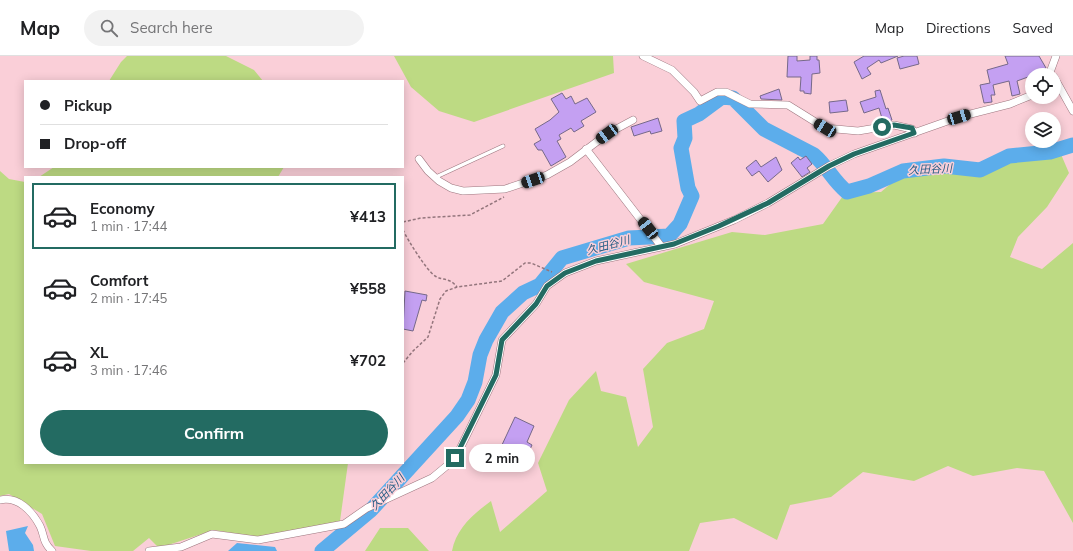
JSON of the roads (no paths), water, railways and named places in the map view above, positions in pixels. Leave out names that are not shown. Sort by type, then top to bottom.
[{"type":"street","points":[[643,56],[672,70],[694,92],[700,101],[717,92],[726,92],[750,104],[788,105],[825,128],[858,132],[894,125],[912,128],[914,133]]},
{"type":"street","points":[[1052,68],[1056,56]]},
{"type":"street","points":[[1061,90],[1073,111]]},
{"type":"street","points":[[149,551],[181,547],[212,534],[258,540],[344,524],[367,508],[432,478],[455,458],[496,375],[502,340],[536,304],[547,286],[565,273],[596,261],[659,243],[674,244],[734,220],[768,203],[829,166],[854,154],[959,117],[1010,104],[1025,99]]},
{"type":"street","points":[[419,159],[435,178],[451,188],[464,191],[505,190],[547,175],[570,162],[607,134],[633,120]]},
{"type":"street","points":[[586,149],[659,243]]},
{"type":"street","points":[[0,500],[8,498],[29,509],[40,527],[45,544],[52,551]]},
{"type":"lane","points":[[435,178],[503,146]]},
{"type":"water","points":[[28,526],[25,533],[33,545],[34,551],[9,551],[6,531]]},
{"type":"water","points":[[237,543],[275,547],[277,551],[228,551]]},
{"type":"waterway","name":"久田谷川","points":[[322,551],[371,510],[457,416],[468,400],[475,382],[480,355],[486,340],[502,312],[523,293],[540,285],[562,258],[629,238],[669,236],[680,224],[692,196],[688,188],[681,148],[685,138],[684,121],[699,114],[722,97],[733,98],[764,129],[814,155],[847,192],[869,186],[903,171],[944,166],[980,170],[1009,156],[1050,152],[1073,145]]}]
